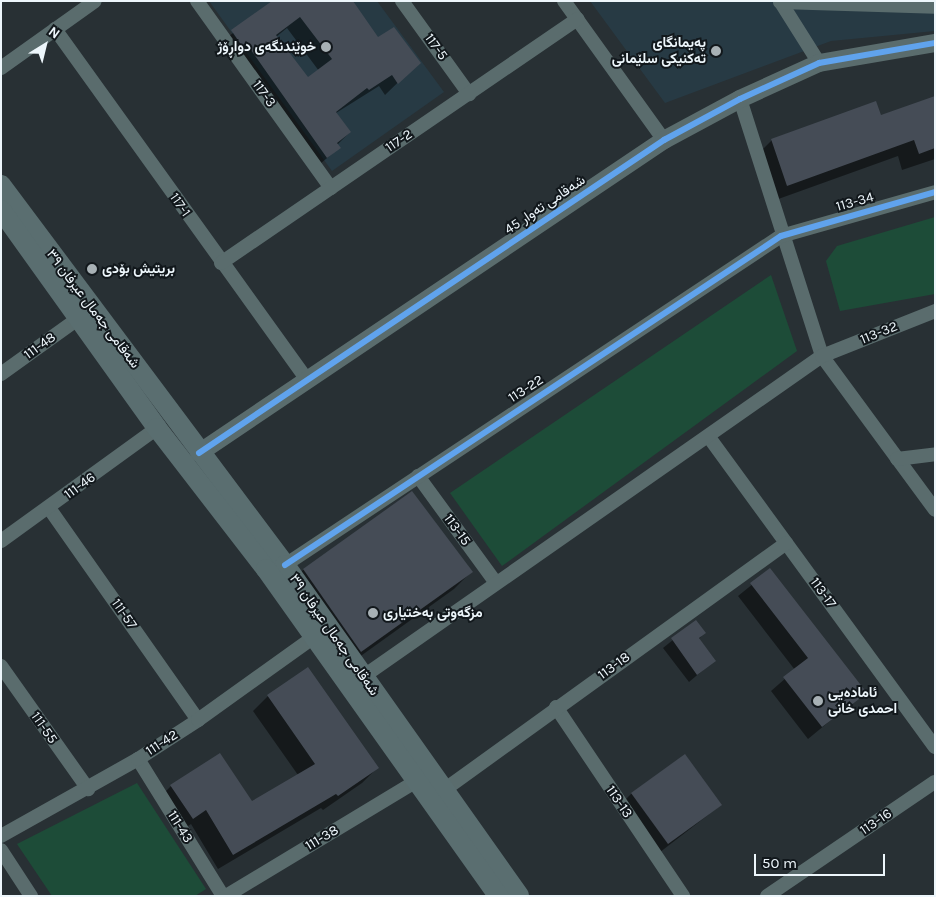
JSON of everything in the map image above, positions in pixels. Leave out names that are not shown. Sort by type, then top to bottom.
[{"type":"main road","name":"شەقامی جەمال عیرفان ٣٩","points":[[1,185],[285,565],[519,896]]},
{"type":"main road","name":"شەقامی جەمال عیرفان ٣٩","points":[[1,210],[158,428],[314,637],[497,895]]},
{"type":"street","points":[[1,68],[95,1]]},
{"type":"street","name":"117-3","points":[[197,1],[331,188]]},
{"type":"street","name":"117-5","points":[[402,1],[469,94]]},
{"type":"street","points":[[564,1],[664,140]]},
{"type":"street","points":[[780,2],[935,7]]},
{"type":"street","points":[[780,2],[818,63]]},
{"type":"street","name":"117-2","points":[[221,263],[577,19]]},
{"type":"street","name":"117-1","points":[[55,29],[221,263],[307,380]]},
{"type":"street","name":"شەقامی تەوار 45","points":[[200,453],[664,140],[740,99],[818,63],[935,43]]},
{"type":"street","points":[[740,99],[782,236],[822,356],[935,510]]},
{"type":"street","name":"113-34","points":[[782,236],[935,192]]},
{"type":"street","name":"113-22","points":[[285,565],[782,236]]},
{"type":"street","name":"113-32","points":[[364,676],[822,356],[935,311]]},
{"type":"street","name":"111-48","points":[[1,374],[79,318]]},
{"type":"street","name":"111-46","points":[[1,541],[158,428]]},
{"type":"street","name":"113-17","points":[[711,440],[935,747]]},
{"type":"street","points":[[897,459],[935,454]]},
{"type":"street","name":"113-15","points":[[418,476],[496,584]]},
{"type":"street","name":"111-57","points":[[49,508],[198,720]]},
{"type":"street","name":"113-18","points":[[444,790],[556,707],[786,543]]},
{"type":"street","name":"111-42","points":[[1,836],[88,790],[138,759],[198,720],[314,637]]},
{"type":"street","name":"111-55","points":[[1,666],[88,790]]},
{"type":"street","name":"113-13","points":[[556,707],[683,896]]},
{"type":"street","name":"111-43","points":[[138,759],[224,896]]},
{"type":"street","name":"111-38","points":[[224,896],[417,781]]},
{"type":"street","name":"113-16","points":[[767,896],[935,782]]},
{"type":"street","points":[[1,850],[32,896]]},
{"type":"shaded area","name":"خوێندنگەی دواڕۆژ","points":[[209,1],[377,1],[444,92],[332,171]]},
{"type":"shaded area","name":"پەیمانگای تەکنیکی سلێمانی","points":[[590,1],[935,1],[935,31],[831,41],[665,103]]},
{"type":"green space","points":[[935,217],[935,294],[840,311],[826,261],[837,246]]},
{"type":"green space","points":[[771,275],[797,351],[502,566],[450,493]]},
{"type":"green space","points":[[137,783],[206,889],[195,896],[52,896],[17,844]]},
{"type":"building","name":"خوێندنگەی دواڕۆژ","points":[[272,1],[353,1],[378,37],[394,27],[421,63],[398,84],[392,75],[369,90],[367,88],[336,112],[351,132],[337,143],[341,148],[327,158],[246,43],[242,46],[231,30]],"holes":[[[300,17],[332,59],[308,77],[276,35]]]},
{"type":"building","points":[[935,96],[935,148],[919,154],[914,140],[787,186],[771,139],[876,101],[881,115]]},
{"type":"building","name":"مزگەوتی بەختیاری","points":[[412,491],[473,572],[361,652],[303,569]]},
{"type":"building","points":[[770,568],[867,693],[822,727],[783,677],[808,658],[750,583]]},
{"type":"building","points":[[696,620],[706,633],[699,638],[716,661],[697,675],[671,638]]},
{"type":"building","points":[[308,667],[379,768],[338,796],[336,794],[233,855],[206,810],[193,819],[170,785],[220,753],[252,801],[315,764],[267,695]]},
{"type":"building","points":[[685,754],[722,805],[668,844],[631,793]]},
{"type":"cycle path","points":[[199,453],[664,140],[740,99],[819,63],[935,43]]},
{"type":"cycle path","points":[[285,565],[781,236],[935,192]]},
{"type":"place","name":"خوێندنگەی دواڕۆژ","points":[[326,47]]},
{"type":"place","name":"پەیمانگای تەکنیکی سلێمانی","points":[[716,51]]},
{"type":"place","name":"بریتیش بۆدی","points":[[92,269]]},
{"type":"place","name":"مزگەوتی بەختیاری","points":[[373,613]]},
{"type":"place","name":"ئامادەیی احمدی خانی","points":[[818,701]]}]
